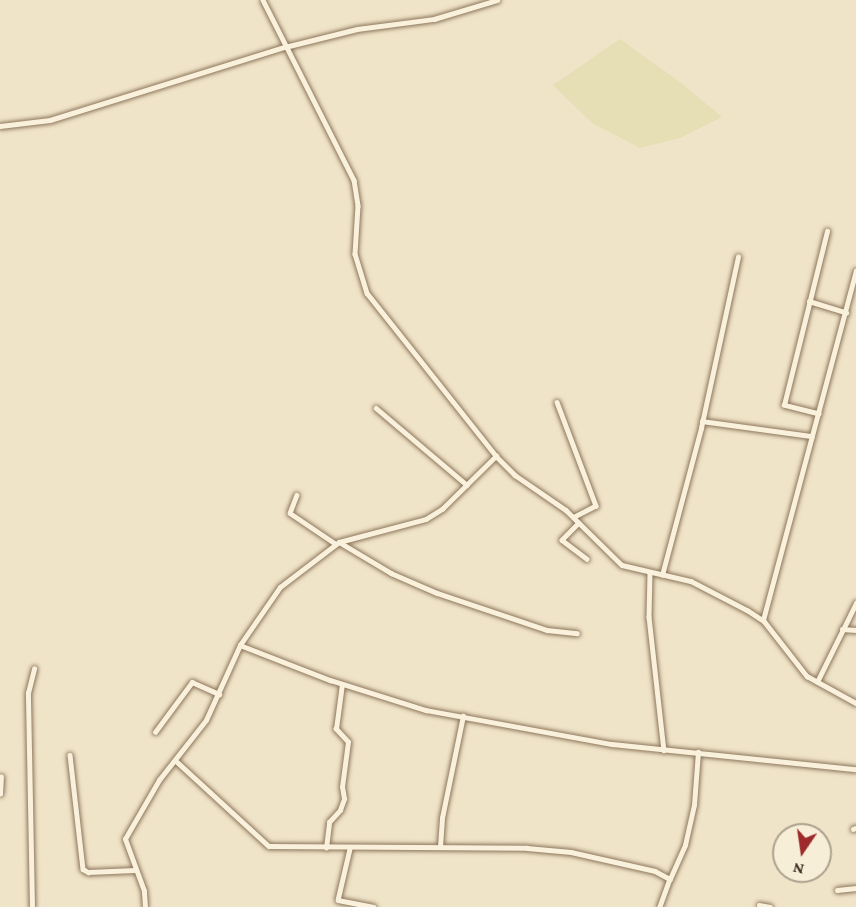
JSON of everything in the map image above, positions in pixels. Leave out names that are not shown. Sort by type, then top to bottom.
[{"type":"street","points":[[263,0],[354,180],[358,206],[355,254],[367,293],[496,456],[515,475],[574,518],[622,565],[691,581],[763,620],[789,658],[817,682],[856,703]]},
{"type":"street","points":[[0,126],[50,120],[285,47],[357,29],[434,19],[497,0]]},
{"type":"street","points":[[819,414],[784,405],[827,231]]},
{"type":"street","points":[[662,575],[702,421],[738,256]]},
{"type":"street","points":[[763,620],[856,271]]},
{"type":"street","points":[[809,300],[846,312]]},
{"type":"street","points":[[557,402],[596,506],[574,518]]},
{"type":"street","points":[[376,408],[467,485]]},
{"type":"street","points":[[702,421],[777,428],[784,435],[812,436]]},
{"type":"street","points":[[145,907],[144,891],[125,839],[175,760],[201,728],[219,694],[240,645],[286,581],[338,543],[426,519],[467,485],[496,456]]},
{"type":"street","points":[[297,495],[290,513],[391,573],[437,593],[525,623],[577,633]]},
{"type":"street","points":[[579,523],[562,540],[587,559]]},
{"type":"street","points":[[650,573],[649,617],[664,750]]},
{"type":"street","points":[[817,682],[856,603]]},
{"type":"street","points":[[842,629],[856,630]]},
{"type":"street","points":[[240,645],[342,684],[426,710],[612,744],[856,769]]},
{"type":"street","points":[[32,907],[28,693],[34,669]]},
{"type":"street","points":[[155,732],[192,682],[219,694]]},
{"type":"street","points":[[326,848],[328,822],[340,810],[344,800],[342,787],[348,742],[336,729],[342,684]]},
{"type":"street","points":[[440,847],[442,818],[463,716]]},
{"type":"street","points":[[660,907],[685,845],[694,806],[698,752]]},
{"type":"street","points":[[70,755],[83,869],[88,872],[135,870]]},
{"type":"street","points":[[175,760],[267,845],[350,849],[440,847],[571,852],[655,871],[670,879]]},
{"type":"street","points":[[0,794],[1,777]]},
{"type":"street","points":[[336,907],[350,849]]},
{"type":"street","points":[[837,890],[856,888]]},
{"type":"street","points":[[338,900],[373,907]]},
{"type":"street","points":[[759,905],[770,907]]},
{"type":"shaded area","points":[[620,39],[680,82],[722,117],[680,138],[640,148],[592,123],[553,85]]}]
